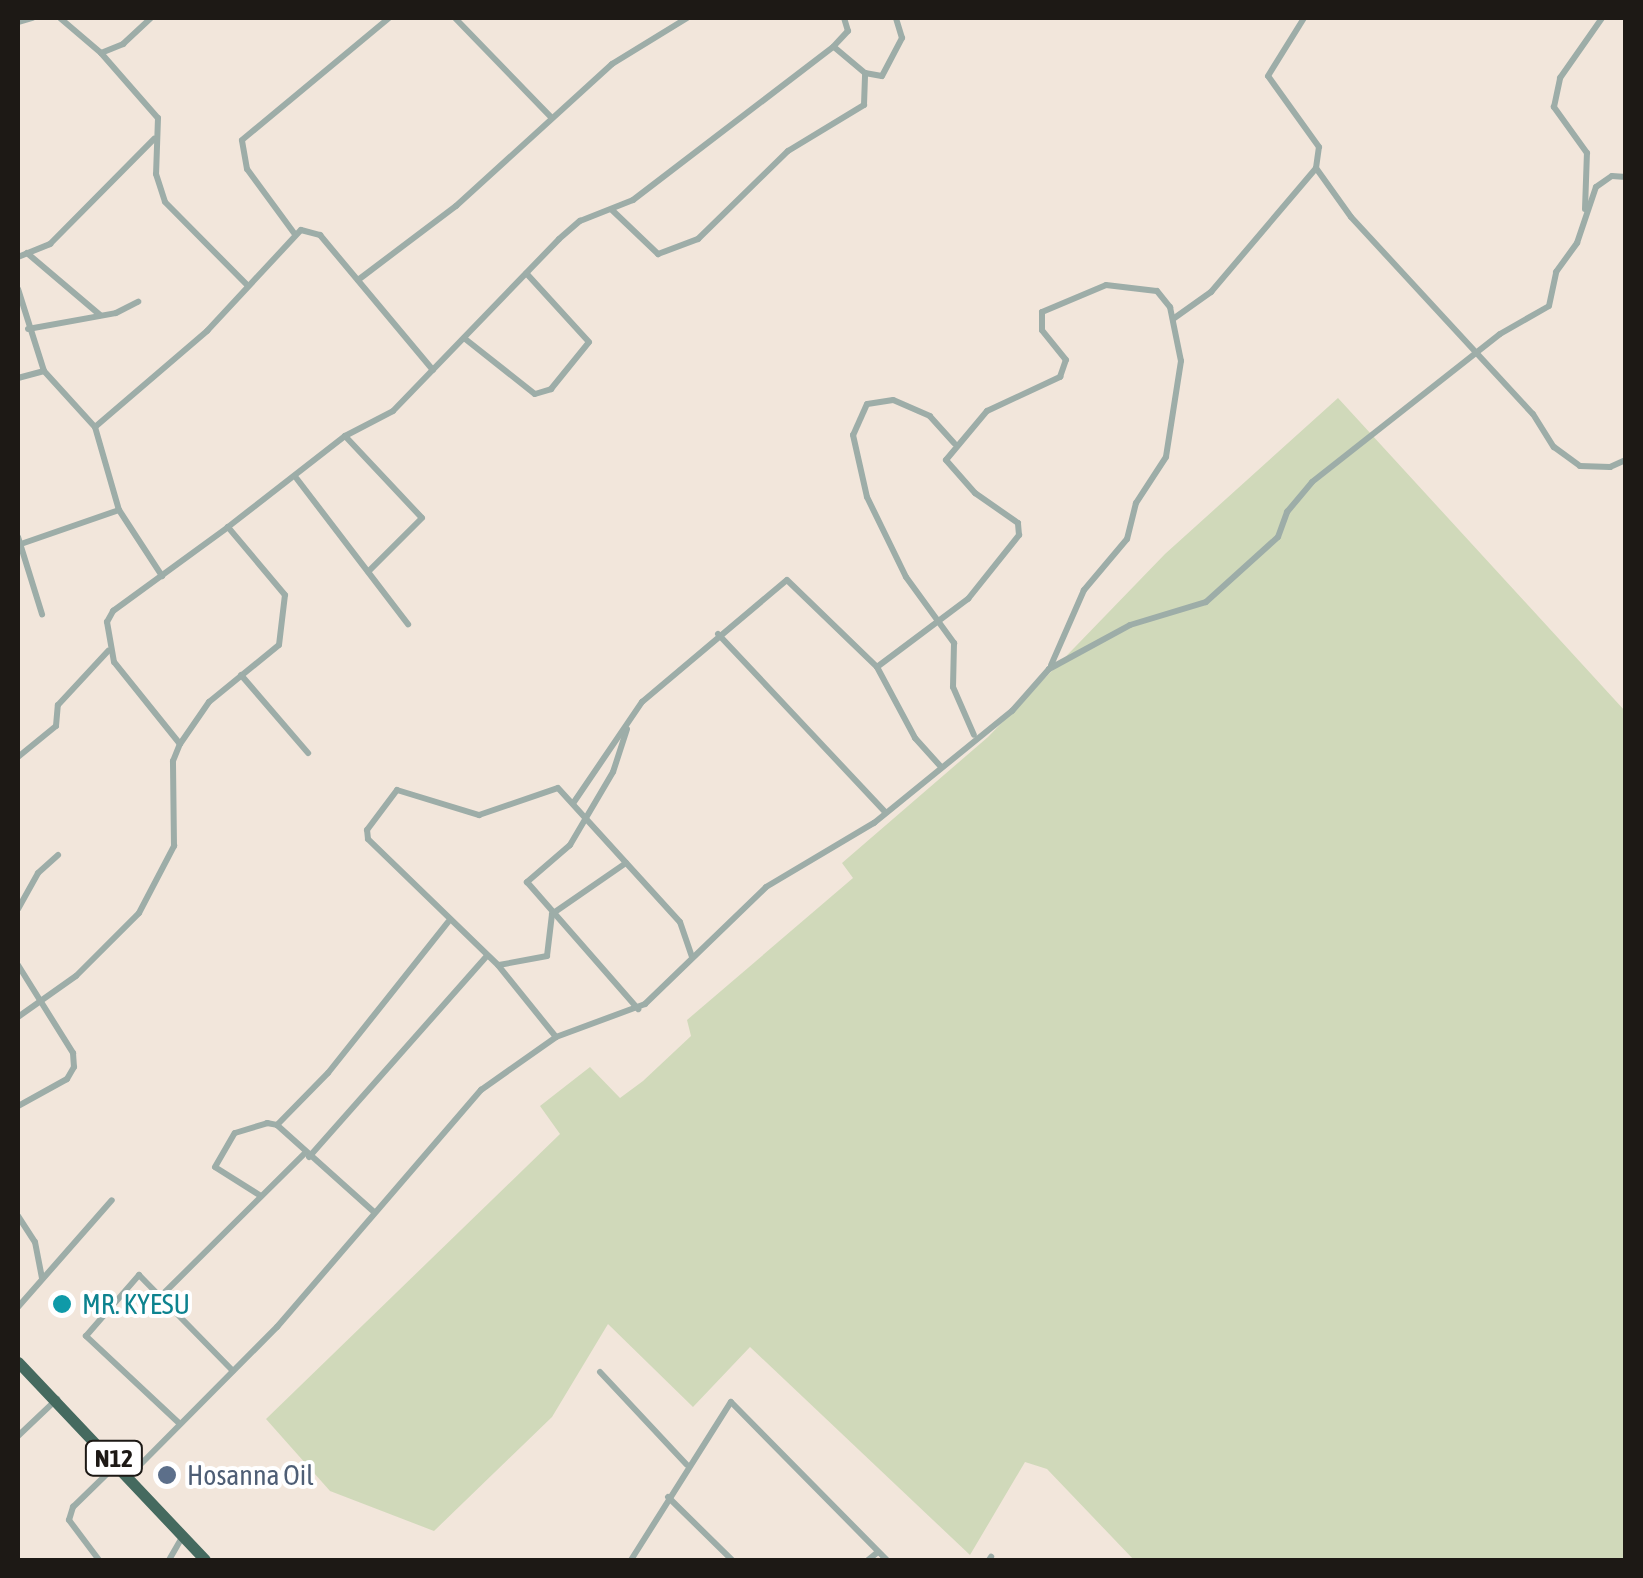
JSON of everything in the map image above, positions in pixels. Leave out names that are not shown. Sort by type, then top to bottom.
[{"type":"highway","name":"N12","points":[[18,1362],[118,1462],[205,1560]]},
{"type":"street","points":[[18,22],[32,18]]},
{"type":"street","points":[[60,18],[101,53],[152,106],[156,174],[166,202],[246,284]]},
{"type":"street","points":[[101,53],[123,44],[151,18]]},
{"type":"street","points":[[294,233],[247,169],[242,140],[389,18]]},
{"type":"street","points":[[456,18],[552,118]]},
{"type":"street","points":[[358,280],[442,218],[612,64],[687,18]]},
{"type":"street","points":[[18,757],[56,726],[58,704],[108,650],[113,611],[296,479],[346,436],[382,419],[580,221],[633,200],[833,47],[848,30],[844,18]]},
{"type":"street","points":[[833,47],[865,73],[882,76],[902,38],[896,18]]},
{"type":"street","points":[[1174,318],[1211,292],[1316,168],[1319,147],[1268,76],[1304,18]]},
{"type":"street","points":[[1586,215],[1584,144],[1554,108],[1560,78],[1602,18]]},
{"type":"street","points":[[611,209],[658,254],[698,239],[788,151],[864,105],[865,73]]},
{"type":"street","points":[[18,257],[50,244],[156,138]]},
{"type":"street","points":[[1316,168],[1351,217],[1569,460],[1610,468],[1626,460]]},
{"type":"street","points":[[1049,669],[1130,625],[1206,602],[1278,536],[1286,512],[1312,482],[1476,353],[1554,300],[1556,272],[1572,253],[1603,180],[1626,176]]},
{"type":"street","points":[[94,426],[207,331],[294,233],[314,230],[433,370]]},
{"type":"street","points":[[27,254],[101,316]]},
{"type":"street","points":[[464,338],[535,394],[551,389],[590,342],[526,273]]},
{"type":"street","points":[[130,1475],[232,1371],[460,1109],[556,1038],[638,1008],[766,888],[840,848],[974,735],[1012,711],[1049,669],[1084,590],[1127,538],[1130,514],[1166,456],[1181,362],[1174,318],[1157,291],[1120,286],[1047,307],[1040,324],[1064,354],[1060,377],[1009,396],[947,451],[950,468],[1021,528],[979,587],[940,624],[877,667]]},
{"type":"street","points":[[18,289],[44,370],[94,426],[119,510],[162,576]]},
{"type":"street","points":[[28,329],[101,316],[138,302]]},
{"type":"street","points":[[18,378],[44,370]]},
{"type":"street","points":[[954,443],[930,416],[894,400],[866,404],[853,436],[866,497],[906,577],[956,650],[953,687],[974,735]]},
{"type":"street","points":[[346,436],[422,518],[368,572]]},
{"type":"street","points":[[296,479],[408,624]]},
{"type":"street","points":[[42,614],[19,542],[119,510]]},
{"type":"street","points":[[18,1017],[139,913],[174,846],[173,761],[180,744],[209,702],[279,645],[288,602],[228,526]]},
{"type":"street","points":[[574,802],[642,702],[786,580],[877,667],[915,738],[940,766]]},
{"type":"street","points":[[718,634],[885,812]]},
{"type":"street","points":[[108,650],[180,744]]},
{"type":"street","points":[[241,675],[308,753]]},
{"type":"street","points":[[629,723],[613,772],[582,817],[570,845],[527,882],[638,1008]]},
{"type":"street","points":[[556,1038],[498,964],[448,922],[366,834],[397,790],[479,816],[558,788],[680,922],[692,958]]},
{"type":"street","points":[[18,909],[38,873],[58,855]]},
{"type":"street","points":[[552,914],[626,863]]},
{"type":"street","points":[[498,964],[528,964],[552,952],[552,914]]},
{"type":"street","points":[[261,1196],[215,1167],[242,1128],[277,1125],[328,1074],[448,922]]},
{"type":"street","points":[[163,1294],[307,1155],[486,957]]},
{"type":"street","points":[[18,965],[73,1053],[74,1067],[67,1079],[18,1106]]},
{"type":"street","points":[[277,1125],[374,1212]]},
{"type":"street","points":[[18,1307],[112,1200]]},
{"type":"street","points":[[18,1216],[36,1242],[42,1279]]},
{"type":"street","points":[[180,1424],[86,1336],[140,1275],[163,1294],[232,1371]]},
{"type":"street","points":[[600,1372],[687,1465]]},
{"type":"street","points":[[18,1436],[57,1399]]},
{"type":"street","points":[[631,1560],[687,1465],[728,1404],[736,1402],[887,1560]]},
{"type":"street","points":[[100,1560],[69,1520],[74,1506],[118,1462]]},
{"type":"street","points":[[668,1497],[732,1560]]},
{"type":"street","points":[[169,1560],[184,1535]]},
{"type":"street","points":[[868,1560],[878,1552]]},
{"type":"green space","points":[[1338,398],[1625,711],[1625,1560],[1134,1560],[1047,1469],[1025,1462],[970,1555],[750,1347],[693,1407],[608,1324],[552,1417],[434,1531],[330,1491],[266,1419],[560,1134],[540,1106],[590,1067],[620,1098],[643,1081],[691,1036],[687,1020],[853,878],[842,863],[988,737],[1165,554]]},
{"type":"place","name":"MR. KYESU","points":[[62,1304]]},
{"type":"place","name":"Hosanna Oil","points":[[167,1475]]}]
